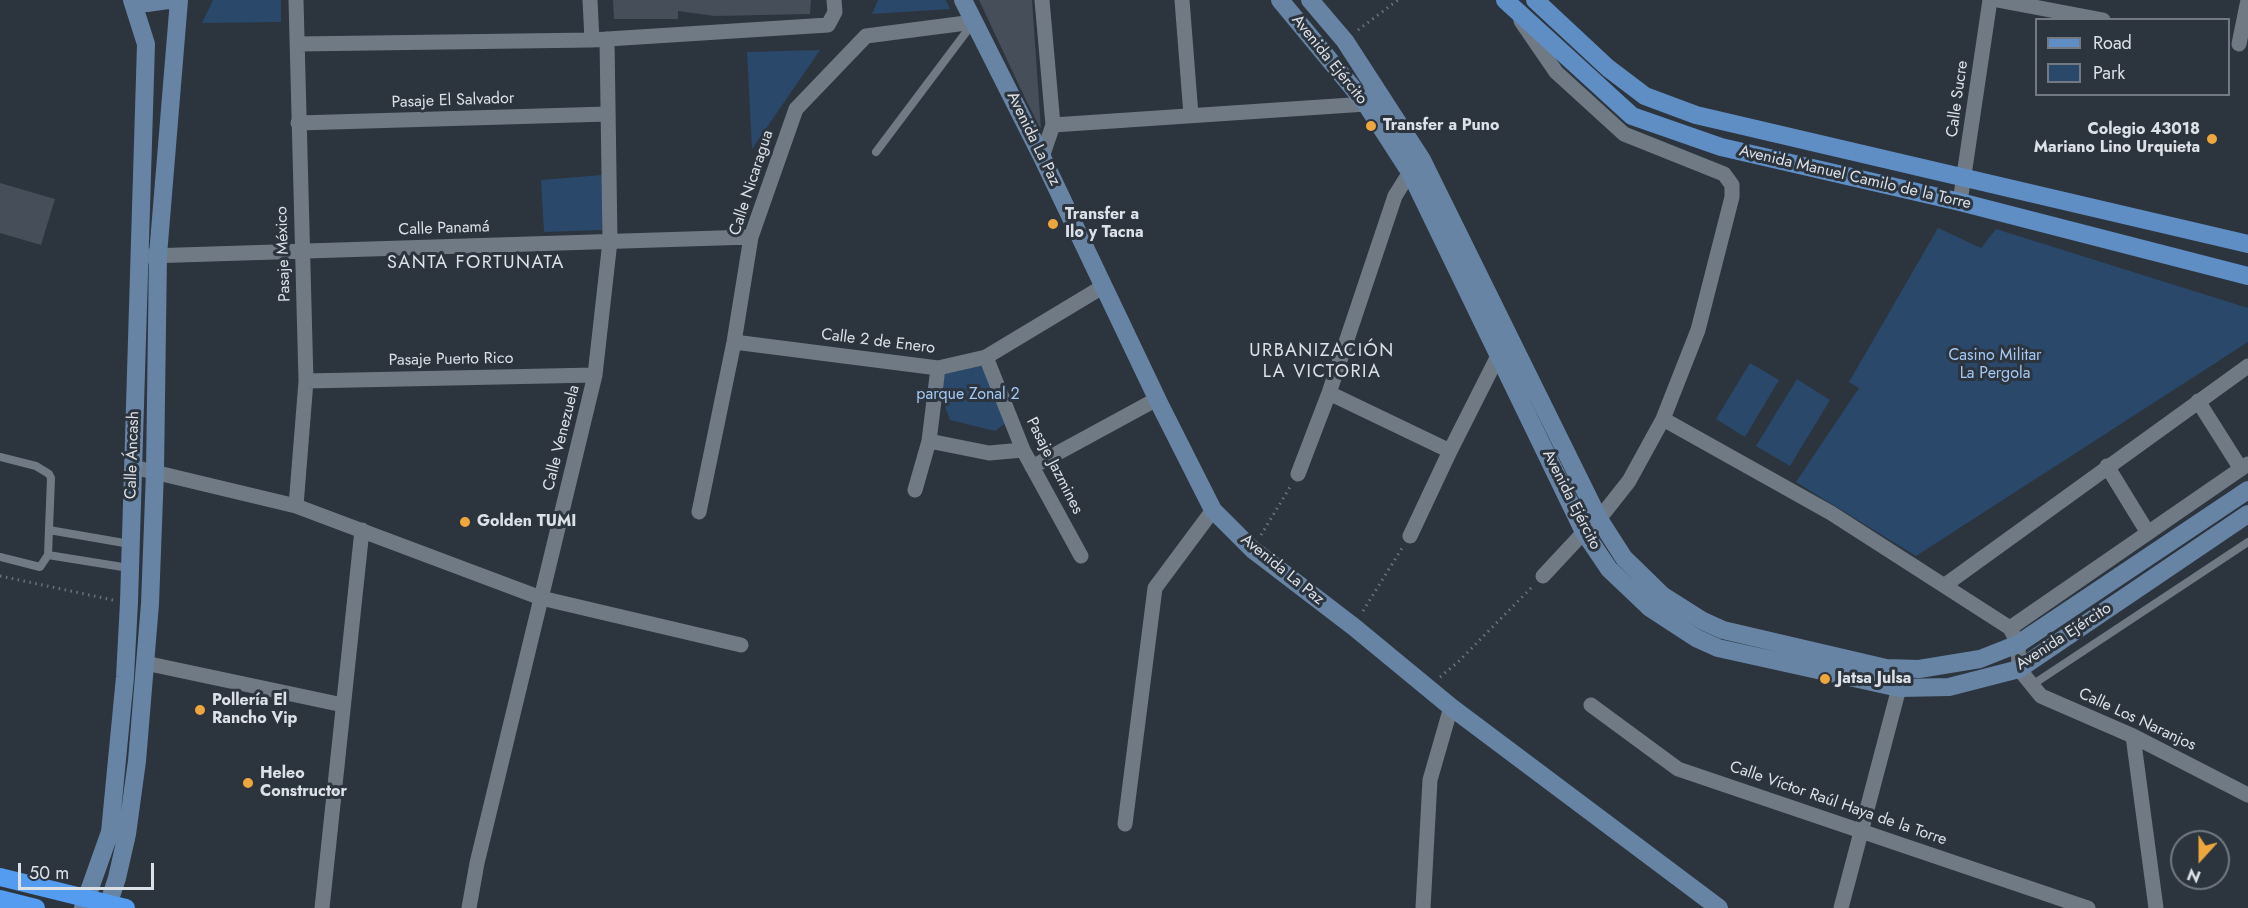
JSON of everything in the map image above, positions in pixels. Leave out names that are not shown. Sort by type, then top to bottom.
[{"type":"highway","points":[[0,877],[86,903],[114,907]]},
{"type":"highway","points":[[0,900],[36,908]]},
{"type":"main road","points":[[133,0],[147,3],[168,0]]},
{"type":"main road","name":"Calle Áncash","points":[[86,903],[110,832],[125,677],[129,602],[146,44],[133,0]]},
{"type":"main road","name":"Calle Áncash","points":[[114,907],[137,761],[146,663],[155,471],[158,255],[178,0]]},
{"type":"main road","name":"Avenida La Paz","points":[[963,0],[1042,157],[1157,399],[1213,510],[1252,549],[1451,707],[1719,908]]},
{"type":"main road","name":"Avenida Ejército","points":[[1280,0],[1416,166]]},
{"type":"main road","name":"Avenida Ejército","points":[[1310,0],[1345,41],[1416,166],[1505,348],[1599,519],[1624,558],[1662,595],[1703,621],[1723,630],[1886,668],[1919,669],[1980,659],[2248,490]]},
{"type":"main road","name":"Avenida Manuel Camilo de la Torre","points":[[1535,0],[1608,68],[1645,96],[1696,114],[1964,179],[2248,244]]},
{"type":"main road","name":"Avenida Manuel Camilo de la Torre","points":[[1508,3],[1632,116],[1721,147],[1960,202],[2248,276]]},
{"type":"main road","name":"Avenida Ejército","points":[[1505,348],[1584,532],[1609,569],[1650,608],[1696,638],[1718,648],[1899,688],[1949,687],[2019,669],[2248,514]]},
{"type":"main road","points":[[1718,648],[1723,630]]},
{"type":"street","name":"Pasaje México","points":[[296,0],[306,381],[297,506]]},
{"type":"street","name":"Calle Venezuela","points":[[469,908],[477,863],[595,375],[610,241],[608,114],[600,39],[590,0]]},
{"type":"street","points":[[297,44],[600,39],[828,25],[835,12],[834,0]]},
{"type":"street","points":[[1042,0],[1053,125],[1042,157]]},
{"type":"street","points":[[1182,0],[1191,115]]},
{"type":"street","name":"Calle Sucre","points":[[1960,202],[1990,0]]},
{"type":"street","points":[[1998,0],[2092,18]]},
{"type":"street","points":[[2239,44],[2248,0]]},
{"type":"street","points":[[1508,3],[1556,72],[1624,134],[1724,174],[1732,184],[1732,197],[1698,330],[1663,419],[1629,481],[1599,519],[1543,576]]},
{"type":"street","name":"Calle Nicaragua","points":[[699,512],[735,342],[751,237],[796,109],[866,36],[974,22]]},
{"type":"street","points":[[1053,125],[1366,104]]},
{"type":"street","name":"Pasaje El Salvador","points":[[298,123],[608,114]]},
{"type":"street","points":[[1298,474],[1329,393],[1395,196],[1416,166]]},
{"type":"street","name":"Calle Panamá","points":[[139,257],[751,237]]},
{"type":"street","name":"Calle 2 de Enero","points":[[735,342],[938,368],[986,357],[1104,286]]},
{"type":"street","points":[[1410,536],[1450,451],[1505,348]]},
{"type":"street","name":"Pasaje Jazmines","points":[[986,357],[1023,450],[1081,556]]},
{"type":"street","points":[[915,490],[929,441],[938,368]]},
{"type":"street","points":[[1945,585],[2198,401],[2247,370]]},
{"type":"street","name":"Pasaje Puerto Rico","points":[[306,381],[595,375]]},
{"type":"street","points":[[1329,393],[1450,451]]},
{"type":"street","points":[[1032,467],[1157,399]]},
{"type":"street","points":[[2014,636],[2148,533],[2245,467],[2198,401]]},
{"type":"street","points":[[1663,419],[1831,513],[1945,585],[2014,636],[2019,669]]},
{"type":"street","points":[[929,441],[989,453],[1023,450]]},
{"type":"street","points":[[2107,466],[2148,533]]},
{"type":"street","points":[[133,467],[297,506],[541,598],[741,645]]},
{"type":"street","points":[[1125,824],[1155,588],[1213,510]]},
{"type":"street","points":[[322,908],[362,530]]},
{"type":"street","points":[[146,663],[343,705]]},
{"type":"street","name":"Calle Los Naranjos","points":[[2019,669],[2041,696],[2133,736],[2248,795]]},
{"type":"street","points":[[1840,908],[1899,688]]},
{"type":"street","name":"Calle Víctor Raúl Haya de la Torre","points":[[1591,705],[1678,769],[2088,908]]},
{"type":"street","points":[[1423,908],[1430,780],[1451,707]]},
{"type":"street","points":[[2133,736],[2157,908]]},
{"type":"lane","points":[[876,152],[974,22]]},
{"type":"lane","points":[[0,457],[36,466],[49,474],[51,478],[48,555],[40,567],[0,557]]},
{"type":"lane","points":[[49,530],[130,544]]},
{"type":"lane","points":[[2032,685],[2248,542]]},
{"type":"lane","points":[[48,555],[130,568]]},
{"type":"path","points":[[1345,41],[1398,0]]},
{"type":"path","points":[[1252,549],[1298,474]]},
{"type":"path","points":[[1353,627],[1410,536]]},
{"type":"path","points":[[0,576],[101,599],[129,602]]},
{"type":"path","points":[[1427,688],[1458,662],[1543,576]]},
{"type":"green space","points":[[213,0],[281,0],[281,22],[202,23]]},
{"type":"green space","points":[[878,0],[946,0],[950,9],[872,14]]},
{"type":"green space","points":[[820,50],[752,149],[747,52]]},
{"type":"green space","points":[[602,175],[602,230],[544,232],[541,180]]},
{"type":"green space","name":"Casino Militar La Pergola","points":[[1938,228],[1981,248],[1996,229],[2248,308],[2248,342],[1916,556],[1796,482],[1859,388],[1849,382]]},
{"type":"green space","name":"parque Zonal 2","points":[[977,361],[987,374],[1011,419],[995,431],[950,420],[941,396],[946,368]]},
{"type":"green space","points":[[1750,363],[1779,380],[1745,437],[1716,419]]},
{"type":"green space","points":[[1797,379],[1830,400],[1790,466],[1756,446]]},
{"type":"building","points":[[613,0],[811,0],[810,14],[715,16],[678,11],[678,19],[614,19]]},
{"type":"building","points":[[979,0],[1032,0],[1041,130],[1024,96]]},
{"type":"building","points":[[0,183],[55,199],[41,245],[0,233]]},
{"type":"place","name":"Transfer a Puno","points":[[1371,126]]},
{"type":"place","name":"Colegio 43018 Mariano Lino Urquieta","points":[[2212,139]]},
{"type":"place","name":"Transfer a Ilo y Tacna","points":[[1053,224]]},
{"type":"place","name":"Golden TUMI","points":[[465,522]]},
{"type":"place","name":"Jatsa Julsa","points":[[1825,679]]},
{"type":"place","name":"Pollería El Rancho Vip","points":[[200,710]]},
{"type":"place","name":"Heleo Constructor","points":[[248,783]]},
{"type":"district","name":"SANTA FORTUNATA","points":[[476,264]]},
{"type":"district","name":"URBANIZACIÓN LA VICTORIA","points":[[1322,362]]}]
